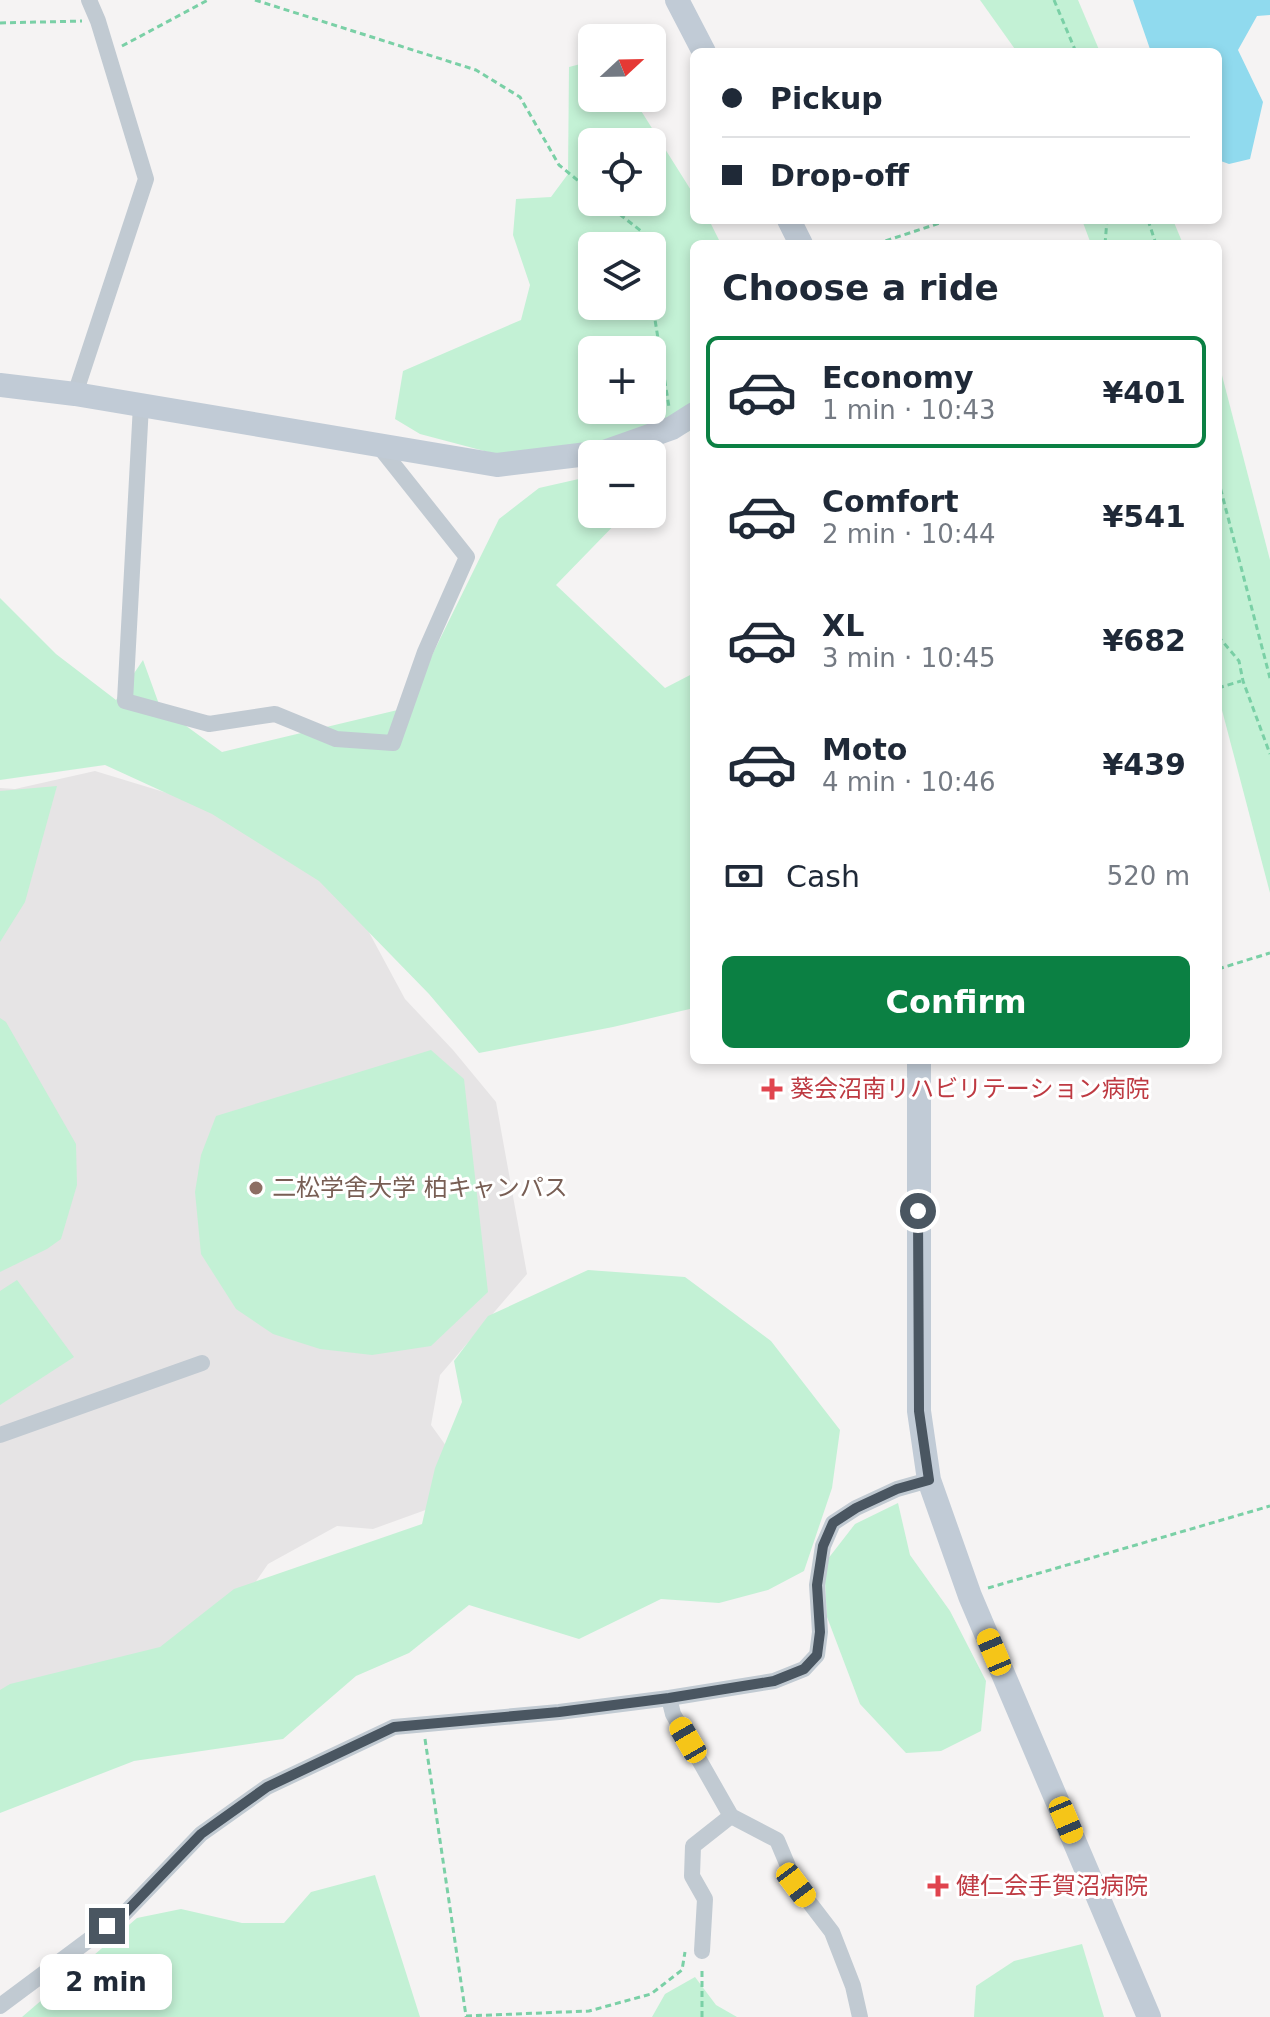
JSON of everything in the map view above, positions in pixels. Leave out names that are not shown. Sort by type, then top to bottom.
[{"type":"street","points":[[75,394],[146,179],[89,0]]},
{"type":"street","points":[[677,0],[702,48]]},
{"type":"street","points":[[0,385],[75,394],[497,465],[604,452],[672,428],[690,417]]},
{"type":"street","points":[[141,405],[125,701],[209,724],[275,714],[336,739],[393,743],[425,652],[467,557],[378,445]]},
{"type":"street","points":[[919,1064],[919,1411],[929,1480],[970,1596],[1149,2017]]},
{"type":"street","points":[[0,1435],[202,1363]]},
{"type":"street","points":[[0,2006],[125,1913],[201,1834],[267,1787],[394,1727],[669,1698],[774,1681],[804,1669],[817,1655],[820,1632],[817,1585],[823,1546],[833,1523],[856,1508],[897,1489],[929,1480]]},
{"type":"street","points":[[669,1698],[673,1714],[731,1816],[777,1840],[796,1885],[832,1932],[853,1986],[860,2017]]},
{"type":"street","points":[[702,1951],[705,1899],[692,1876],[693,1846],[731,1816]]},
{"type":"path","points":[[108,53],[208,0]]},
{"type":"path","points":[[255,0],[476,70],[520,97],[559,165],[578,181]]},
{"type":"path","points":[[1054,0],[1074,48]]},
{"type":"path","points":[[0,23],[98,21]]},
{"type":"path","points":[[622,216],[641,232]]},
{"type":"path","points":[[888,240],[937,224]]},
{"type":"path","points":[[655,320],[672,428]]},
{"type":"path","points":[[1222,494],[1270,678]]},
{"type":"path","points":[[1222,641],[1239,661],[1243,681],[1270,754]]},
{"type":"path","points":[[1222,687],[1243,681]]},
{"type":"path","points":[[1222,968],[1270,953]]},
{"type":"path","points":[[970,1596],[988,1588],[1270,1506]]},
{"type":"path","points":[[423,1725],[466,2016],[589,2011],[651,1994],[682,1970],[687,1941],[703,1930]]},
{"type":"path","points":[[702,1951],[702,2017]]},
{"type":"shaded area","name":"二松学舍大学 柏キャンパス","points":[[95,771],[236,814],[344,886],[405,999],[496,1102],[527,1274],[440,1375],[431,1425],[470,1479],[467,1495],[373,1529],[337,1526],[268,1564],[234,1613],[0,1737],[0,788],[15,789]]},
{"type":"green space","points":[[980,0],[1078,0],[1098,48],[1014,48]]},
{"type":"green space","points":[[578,65],[578,112],[642,112],[652,128],[578,128],[578,216],[666,216],[666,150],[690,189],[690,224],[711,224],[719,240],[690,240],[690,431],[666,442],[578,440],[578,455],[507,457],[420,434],[395,419],[403,371],[521,320],[530,285],[513,235],[516,199],[551,197],[568,174],[569,67]]},
{"type":"green space","points":[[1084,224],[1175,224],[1181,240],[1090,240]]},
{"type":"green space","points":[[1222,375],[1270,560],[1270,893],[1222,710]]},
{"type":"green space","points":[[578,479],[578,528],[611,528],[556,585],[665,688],[690,675],[690,1009],[479,1053],[429,994],[319,881],[212,814],[105,765],[0,780],[0,598],[56,654],[116,700],[143,660],[160,707],[222,752],[406,708],[499,519],[539,488]]},
{"type":"green space","points":[[57,786],[25,902],[0,942],[0,791]]},
{"type":"green space","points":[[0,1018],[6,1022],[76,1144],[77,1185],[61,1239],[0,1272]]},
{"type":"green space","points":[[431,1050],[464,1079],[488,1292],[431,1346],[372,1355],[320,1349],[273,1334],[236,1309],[201,1254],[195,1192],[201,1155],[216,1116]]},
{"type":"green space","points":[[588,1270],[685,1277],[771,1341],[840,1430],[832,1488],[804,1571],[768,1590],[719,1603],[661,1599],[579,1639],[469,1605],[409,1653],[356,1676],[283,1739],[134,1761],[0,1813],[0,1690],[10,1684],[160,1647],[234,1589],[422,1524],[435,1468],[462,1402],[454,1361],[488,1316]]},
{"type":"green space","points":[[17,1280],[74,1357],[0,1405],[0,1291]]},
{"type":"green space","points":[[898,1503],[910,1555],[950,1611],[986,1681],[981,1731],[941,1751],[906,1753],[860,1704],[827,1617],[824,1564],[855,1524]]},
{"type":"green space","points":[[375,1875],[420,2017],[22,2017],[137,1918],[181,1909],[242,1923],[284,1923],[311,1892]]},
{"type":"green space","points":[[1082,1944],[1104,2017],[974,2017],[976,1986],[1014,1961]]},
{"type":"green space","points":[[695,1977],[716,2005],[737,2017],[652,2017],[665,1994]]},
{"type":"water","points":[[1133,0],[1270,0],[1270,15],[1257,16],[1238,50],[1263,102],[1250,159],[1229,164],[1222,161],[1222,48],[1150,48]]},
{"type":"place","name":"葵会沼南リハビリテーション病院","points":[[772,1089]]},
{"type":"place","name":"二松学舍大学 柏キャンパス","points":[[256,1188]]},
{"type":"place","name":"健仁会手賀沼病院","points":[[938,1886]]},
{"type":"route","points":[[107,1926],[125,1913],[201,1834],[267,1787],[394,1727],[669,1698],[774,1681],[804,1669],[817,1655],[820,1632],[817,1585],[823,1546],[833,1523],[856,1508],[897,1489],[929,1480],[919,1411],[918,1211]]}]
